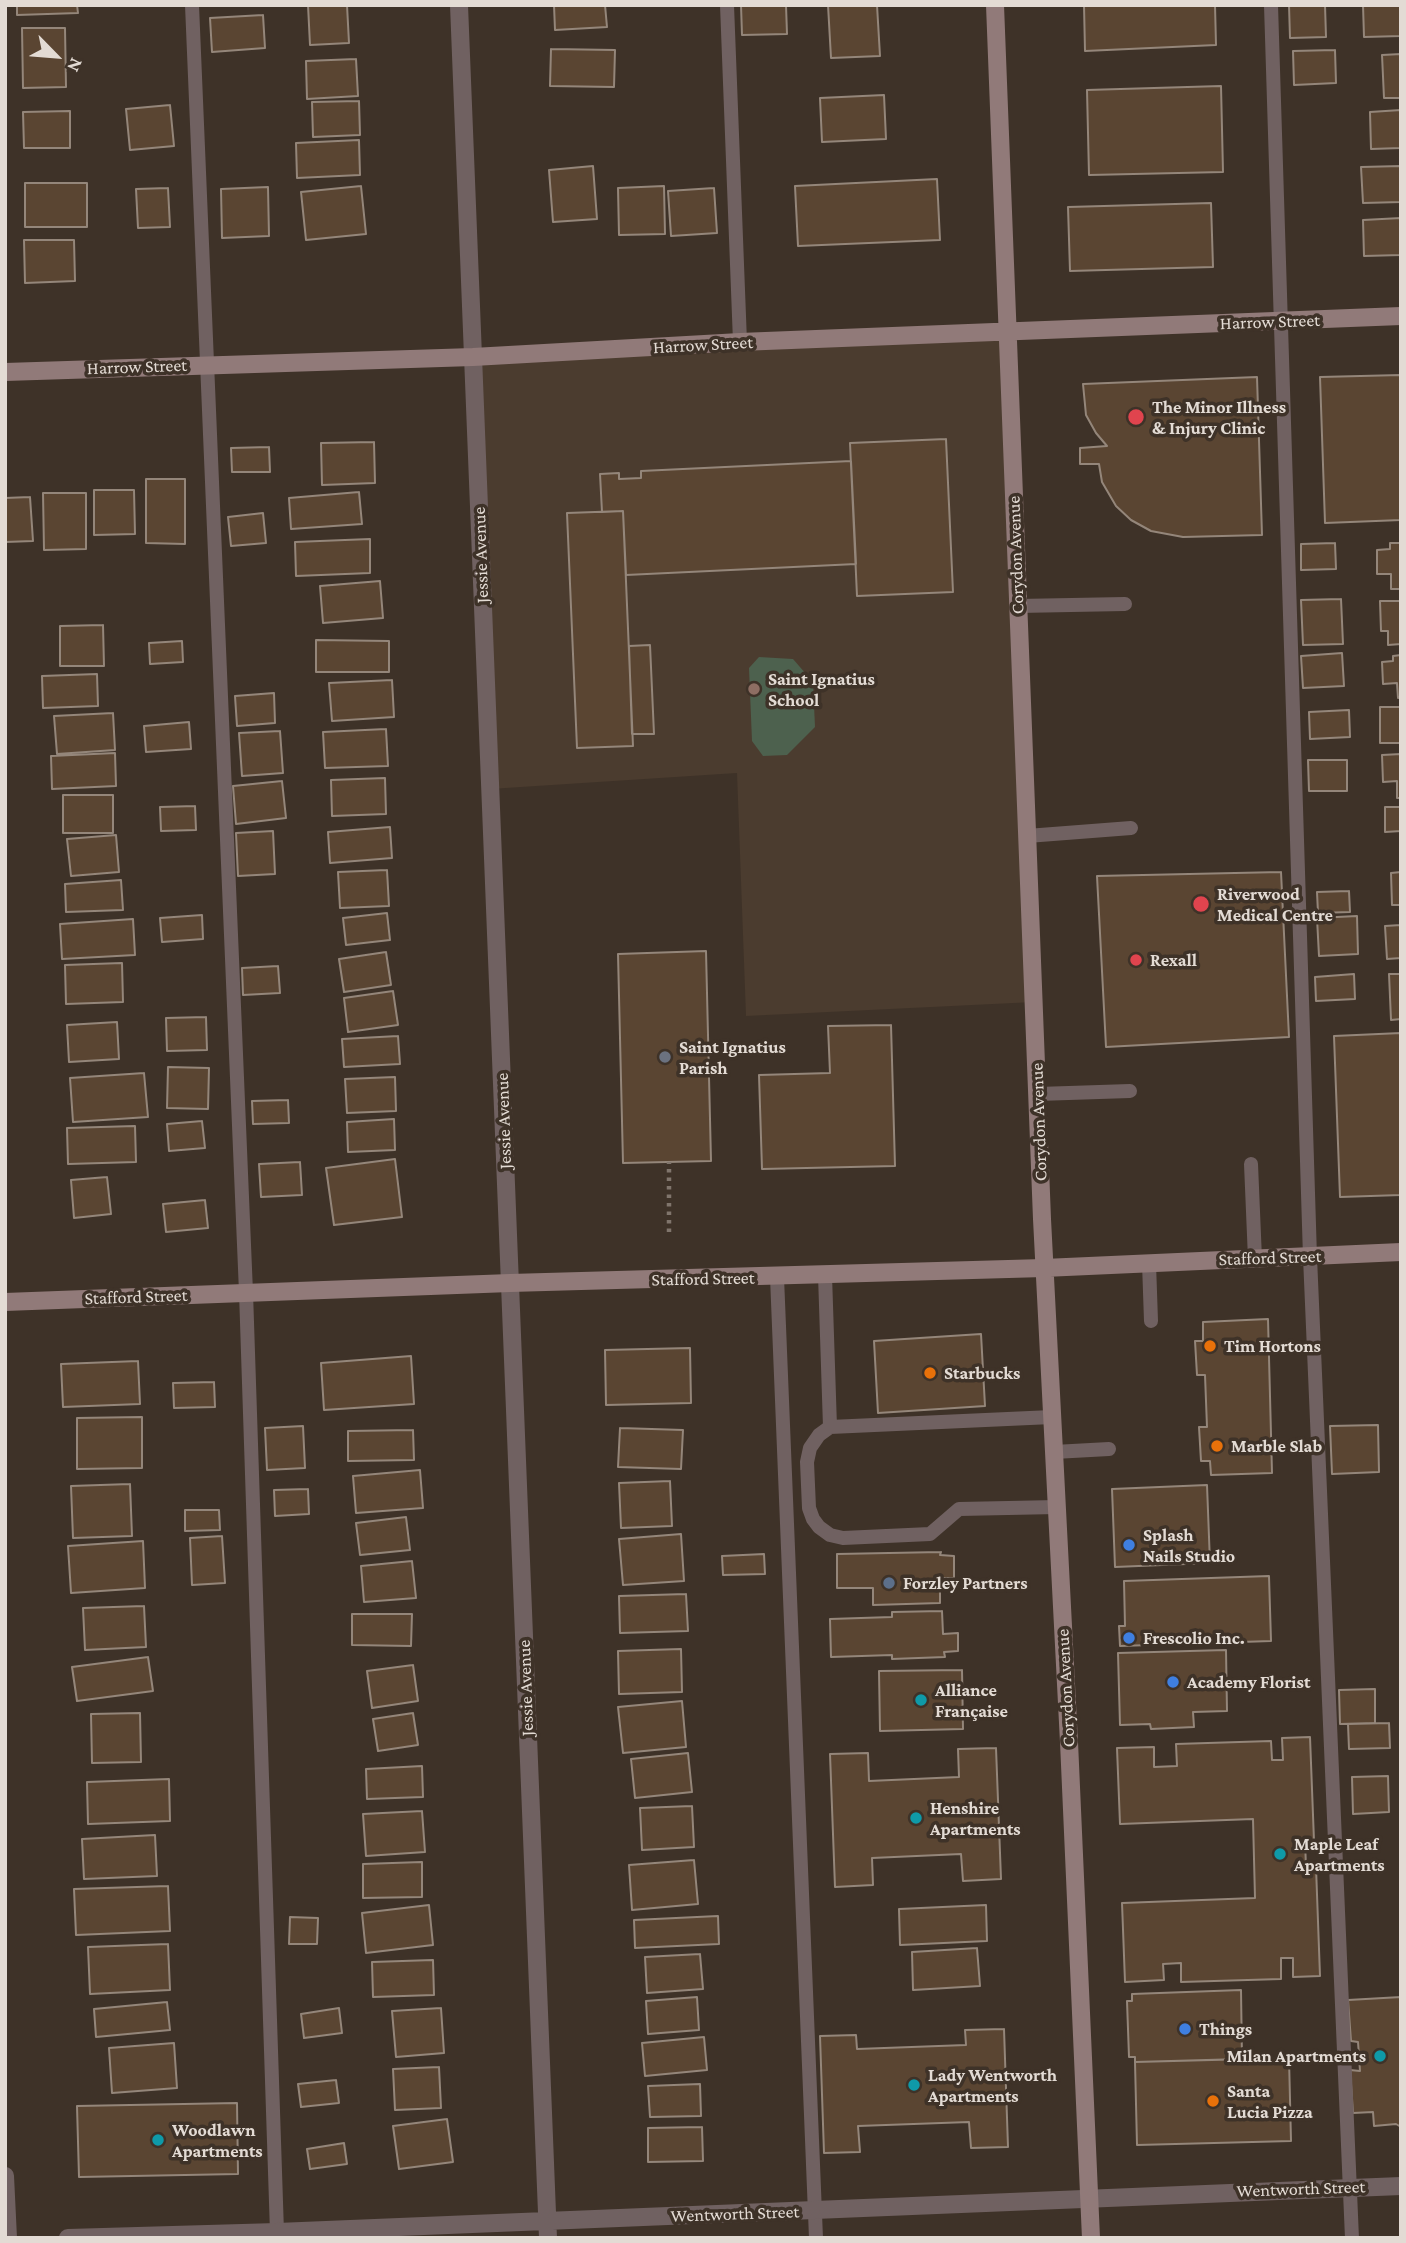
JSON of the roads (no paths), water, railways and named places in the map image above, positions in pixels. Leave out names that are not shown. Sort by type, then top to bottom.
[{"type":"street","name":"Jessie Avenue","points":[[459,5],[547,2229]]},
{"type":"street","name":"Corydon Avenue","points":[[995,5],[1044,1268],[1091,2238]]},
{"type":"street","name":"Harrow Street","points":[[5,372],[473,357],[740,342],[1401,316]]},
{"type":"street","name":"Stafford Street","points":[[5,1302],[510,1283],[1044,1268],[1401,1252]]},
{"type":"street","points":[[5,2176],[8,2238]]},
{"type":"street","name":"Wentworth Street","points":[[68,2238],[547,2229],[815,2211],[1350,2186],[1401,2186]]},
{"type":"lane","points":[[192,5],[246,1292],[277,2232]]},
{"type":"lane","points":[[727,5],[740,342]]},
{"type":"lane","points":[[1271,5],[1310,1257],[1352,2238]]},
{"type":"lane","points":[[1018,606],[1125,604]]},
{"type":"lane","points":[[1027,836],[1131,828]]},
{"type":"lane","points":[[1038,1094],[1130,1091]]},
{"type":"lane","points":[[1251,1164],[1255,1259]]},
{"type":"lane","points":[[1149,1264],[1151,1321]]},
{"type":"lane","points":[[825,1275],[830,1427]]},
{"type":"lane","points":[[777,1277],[816,2238]]},
{"type":"lane","points":[[1052,1416],[830,1427],[819,1435],[810,1448],[807,1462],[809,1508],[813,1519],[831,1535],[843,1538],[930,1534],[959,1509],[1057,1507]]},
{"type":"lane","points":[[1054,1452],[1109,1450]]},
{"type":"place","name":"The Minor Illness & Injury Clinic","points":[[1136,417]]},
{"type":"place","name":"Saint Ignatius School","points":[[754,689]]},
{"type":"place","name":"Riverwood Medical Centre","points":[[1201,904]]},
{"type":"place","name":"Rexall","points":[[1136,960]]},
{"type":"place","name":"Saint Ignatius Parish","points":[[665,1057]]},
{"type":"place","name":"Tim Hortons","points":[[1210,1346]]},
{"type":"place","name":"Starbucks","points":[[930,1373]]},
{"type":"place","name":"Marble Slab","points":[[1217,1446]]},
{"type":"place","name":"Splash Nails Studio","points":[[1129,1545]]},
{"type":"place","name":"Forzley Partners","points":[[889,1583]]},
{"type":"place","name":"Frescolio Inc.","points":[[1129,1638]]},
{"type":"place","name":"Academy Florist","points":[[1173,1682]]},
{"type":"place","name":"Alliance Française","points":[[921,1700]]},
{"type":"place","name":"Henshire Apartments","points":[[916,1818]]},
{"type":"place","name":"Maple Leaf Apartments","points":[[1280,1854]]},
{"type":"place","name":"Things","points":[[1185,2029]]},
{"type":"place","name":"Milan Apartments","points":[[1380,2056]]},
{"type":"place","name":"Lady Wentworth Apartments","points":[[914,2085]]},
{"type":"place","name":"Santa Lucia Pizza","points":[[1213,2101]]},
{"type":"place","name":"Woodlawn Apartments","points":[[158,2140]]}]
